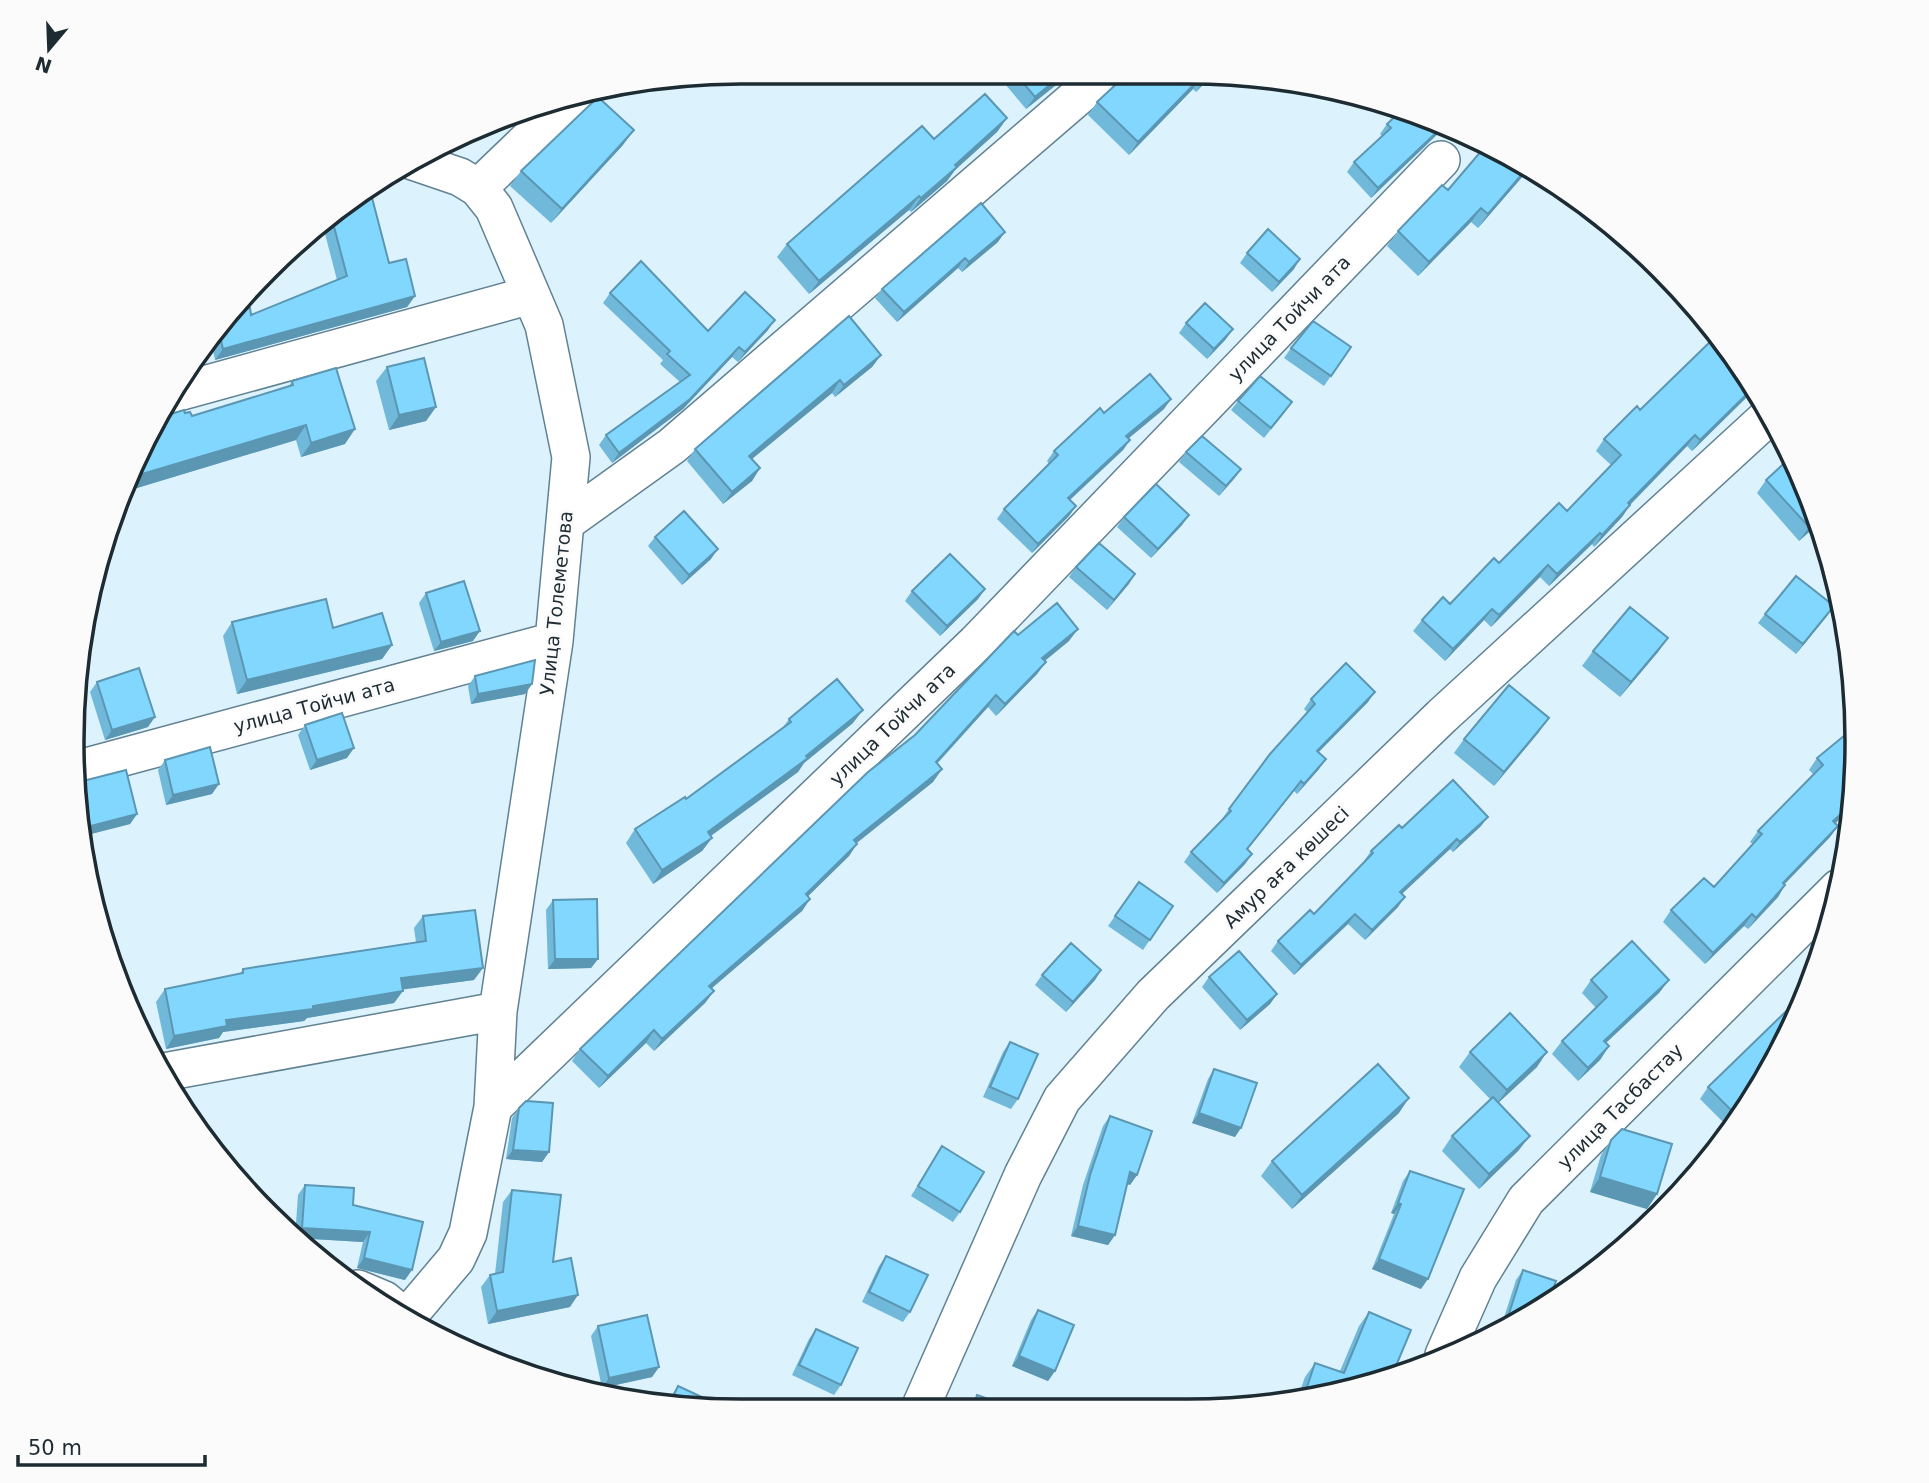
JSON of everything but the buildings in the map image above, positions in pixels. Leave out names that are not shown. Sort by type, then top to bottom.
[{"type":"street","points":[[566,522],[672,446],[1092,84]]},
{"type":"street","points":[[478,188],[560,110]]},
{"type":"street","name":"улица Тойчи ата","points":[[493,1107],[976,643],[1441,160]]},
{"type":"street","name":"Улица Толеметова","points":[[426,165],[460,177],[478,188],[494,208],[544,325],[571,457],[554,641],[498,1012],[493,1107]]},
{"type":"street","points":[[186,390],[531,295]]},
{"type":"street","name":"Амур аға көшесі","points":[[924,1399],[1023,1175],[1062,1099],[1153,995],[1402,755],[1762,422]]},
{"type":"street","name":"улица Тойчи ата","points":[[85,767],[554,641]]},
{"type":"street","name":"улица Тасбастау","points":[[1449,1345],[1478,1278],[1526,1199],[1825,902]]},
{"type":"street","points":[[172,1071],[498,1012]]},
{"type":"street","points":[[394,1299],[456,1259],[468,1234],[493,1107]]}]
